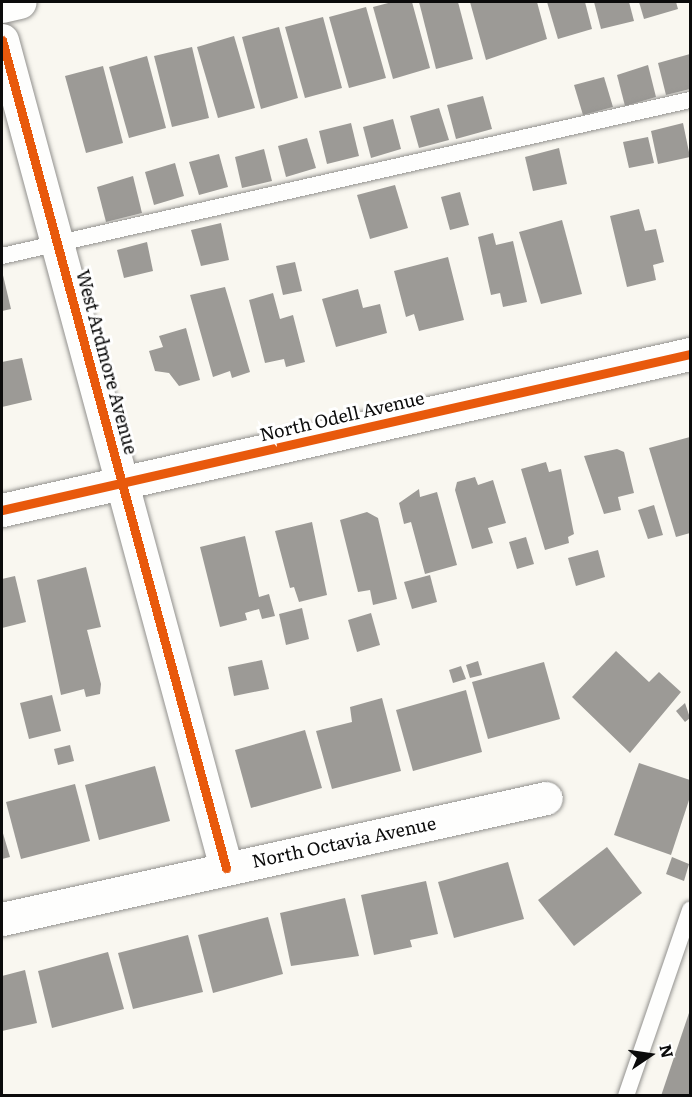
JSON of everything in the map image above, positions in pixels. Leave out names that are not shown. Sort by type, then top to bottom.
[{"type":"street","points":[[2,6],[20,2]]},
{"type":"street","name":"West Ardmore Avenue","points":[[2,40],[226,868]]},
{"type":"street","name":"North Odell Avenue","points":[[2,510],[690,354]]},
{"type":"street","name":"North Octavia Avenue","points":[[2,920],[546,798]]},
{"type":"lane","points":[[2,256],[690,100]]},
{"type":"lane","points":[[626,1095],[690,910]]},
{"type":"building","points":[[392,2],[412,2],[430,68],[393,79],[373,7]]},
{"type":"building","points":[[419,2],[458,2],[473,59],[436,69]]},
{"type":"building","points":[[470,2],[537,2],[547,39],[486,60]]},
{"type":"building","points":[[547,2],[585,2],[592,29],[558,39]]},
{"type":"building","points":[[594,2],[629,2],[634,21],[601,29]]},
{"type":"building","points":[[639,2],[676,2],[678,9],[644,19]]},
{"type":"building","points":[[366,7],[386,78],[349,88],[329,17]]},
{"type":"building","points":[[323,17],[342,88],[305,98],[285,27]]},
{"type":"building","points":[[279,27],[298,98],[261,109],[242,37]]},
{"type":"building","points":[[234,36],[255,108],[218,118],[197,47]]},
{"type":"building","points":[[192,47],[209,118],[172,127],[154,56]]},
{"type":"building","points":[[690,54],[690,89],[666,95],[658,63]]},
{"type":"building","points":[[147,56],[166,128],[129,138],[109,67]]},
{"type":"building","points":[[648,65],[656,97],[625,106],[617,75]]},
{"type":"building","points":[[103,66],[123,143],[86,153],[65,76]]},
{"type":"building","points":[[604,77],[613,107],[583,115],[574,85]]},
{"type":"building","points":[[483,96],[492,129],[456,139],[447,105]]},
{"type":"building","points":[[439,108],[449,140],[419,148],[410,116]]},
{"type":"building","points":[[393,119],[401,149],[371,158],[363,127]]},
{"type":"building","points":[[351,123],[359,156],[327,164],[319,131]]},
{"type":"building","points":[[683,123],[690,157],[658,164],[651,131]]},
{"type":"building","points":[[648,137],[654,163],[629,168],[623,142]]},
{"type":"building","points":[[307,138],[316,168],[286,177],[278,146]]},
{"type":"building","points":[[559,148],[567,184],[533,191],[525,157]]},
{"type":"building","points":[[264,149],[272,181],[242,188],[235,157]]},
{"type":"building","points":[[219,154],[228,187],[199,195],[189,162]]},
{"type":"building","points":[[175,163],[184,196],[154,205],[145,172]]},
{"type":"building","points":[[133,176],[142,213],[106,222],[97,187]]},
{"type":"building","points":[[395,185],[408,228],[370,239],[357,195]]},
{"type":"building","points":[[460,192],[469,225],[450,230],[441,197]]},
{"type":"building","points":[[639,209],[645,231],[656,229],[664,262],[653,265],[656,280],[627,287],[610,216]]},
{"type":"building","points":[[562,220],[582,294],[541,304],[519,232]]},
{"type":"building","points":[[221,223],[229,260],[201,266],[191,230]]},
{"type":"building","points":[[493,233],[496,245],[513,241],[527,302],[503,307],[500,293],[491,295],[478,237]]},
{"type":"building","points":[[147,242],[153,271],[124,278],[117,250]]},
{"type":"building","points":[[448,257],[464,320],[419,331],[414,314],[406,317],[394,271]]},
{"type":"building","points":[[295,262],[302,291],[283,295],[276,266]]},
{"type":"building","points":[[2,271],[11,309],[2,311]]},
{"type":"building","points":[[225,287],[250,372],[232,378],[230,371],[213,377],[190,295]]},
{"type":"building","points":[[358,289],[363,308],[380,304],[387,333],[336,347],[322,299]]},
{"type":"building","points":[[273,293],[280,319],[293,315],[305,362],[286,367],[284,359],[265,363],[249,300]]},
{"type":"building","points":[[186,328],[200,380],[179,386],[169,373],[155,371],[149,351],[163,347],[159,336]]},
{"type":"building","points":[[22,358],[32,400],[2,407],[2,362]]},
{"type":"building","points":[[690,437],[690,533],[676,537],[649,448]]},
{"type":"building","points":[[617,449],[624,452],[634,493],[618,497],[621,510],[604,514],[584,456]]},
{"type":"building","points":[[546,462],[549,472],[561,469],[574,534],[568,537],[569,543],[545,550],[521,469]]},
{"type":"building","points":[[475,477],[478,485],[493,480],[506,523],[488,528],[493,543],[472,549],[455,490],[457,482]]},
{"type":"building","points":[[419,489],[420,497],[437,492],[457,565],[425,574],[411,522],[404,524],[399,503]]},
{"type":"building","points":[[654,505],[663,535],[648,539],[638,510]]},
{"type":"building","points":[[367,512],[378,518],[397,599],[373,605],[370,590],[358,592],[340,520]]},
{"type":"building","points":[[312,522],[327,595],[299,602],[294,587],[290,588],[275,531]]},
{"type":"building","points":[[245,536],[259,597],[269,594],[275,616],[262,619],[259,609],[245,613],[247,620],[220,627],[200,547]]},
{"type":"building","points":[[526,537],[534,564],[517,569],[509,542]]},
{"type":"building","points":[[598,550],[605,577],[576,586],[568,558]]},
{"type":"building","points":[[86,567],[101,627],[87,630],[101,684],[100,694],[86,697],[84,689],[61,695],[37,580]]},
{"type":"building","points":[[430,575],[437,602],[412,609],[404,582]]},
{"type":"building","points":[[15,576],[26,622],[2,628],[2,579]]},
{"type":"building","points":[[302,608],[309,639],[286,645],[279,614]]},
{"type":"building","points":[[371,613],[380,645],[357,652],[348,620]]},
{"type":"building","points":[[616,651],[649,682],[659,672],[681,692],[630,753],[572,697]]},
{"type":"building","points":[[262,660],[269,689],[234,696],[228,667]]},
{"type":"building","points":[[478,661],[482,675],[470,678],[466,665]]},
{"type":"building","points":[[544,662],[560,719],[488,739],[472,682]]},
{"type":"building","points":[[461,666],[466,679],[453,683],[449,670]]},
{"type":"building","points":[[466,690],[482,752],[413,771],[396,710]]},
{"type":"building","points":[[52,695],[61,731],[29,739],[20,703]]},
{"type":"building","points":[[382,698],[401,771],[332,789],[316,731],[352,722],[350,707]]},
{"type":"building","points":[[685,703],[690,718],[685,722],[676,711]]},
{"type":"building","points":[[305,730],[322,788],[251,808],[235,750]]},
{"type":"building","points":[[70,745],[74,761],[58,765],[54,749]]},
{"type":"building","points":[[639,763],[690,780],[690,797],[671,855],[614,835]]},
{"type":"building","points":[[155,766],[170,821],[99,840],[85,785]]},
{"type":"building","points":[[75,784],[90,841],[21,859],[6,802]]},
{"type":"building","points":[[2,830],[10,857],[2,859]]},
{"type":"building","points":[[607,847],[642,893],[574,946],[538,900]]},
{"type":"building","points":[[672,857],[689,864],[684,881],[666,874]]},
{"type":"building","points":[[508,862],[524,919],[454,938],[438,882]]},
{"type":"building","points":[[426,881],[438,934],[410,940],[412,947],[374,955],[361,895]]},
{"type":"building","points":[[345,898],[359,956],[291,966],[280,913]]},
{"type":"building","points":[[268,917],[283,974],[213,993],[198,935]]},
{"type":"building","points":[[188,935],[203,992],[133,1009],[118,953]]},
{"type":"building","points":[[108,952],[124,1009],[52,1028],[38,971]]},
{"type":"building","points":[[25,970],[37,1023],[2,1031],[2,976]]},
{"type":"building","points":[[690,1010],[690,1096],[661,1096]]},
{"type":"cycle path","points":[[2,40],[226,868]]},
{"type":"cycle path","points":[[2,510],[690,354]]}]
